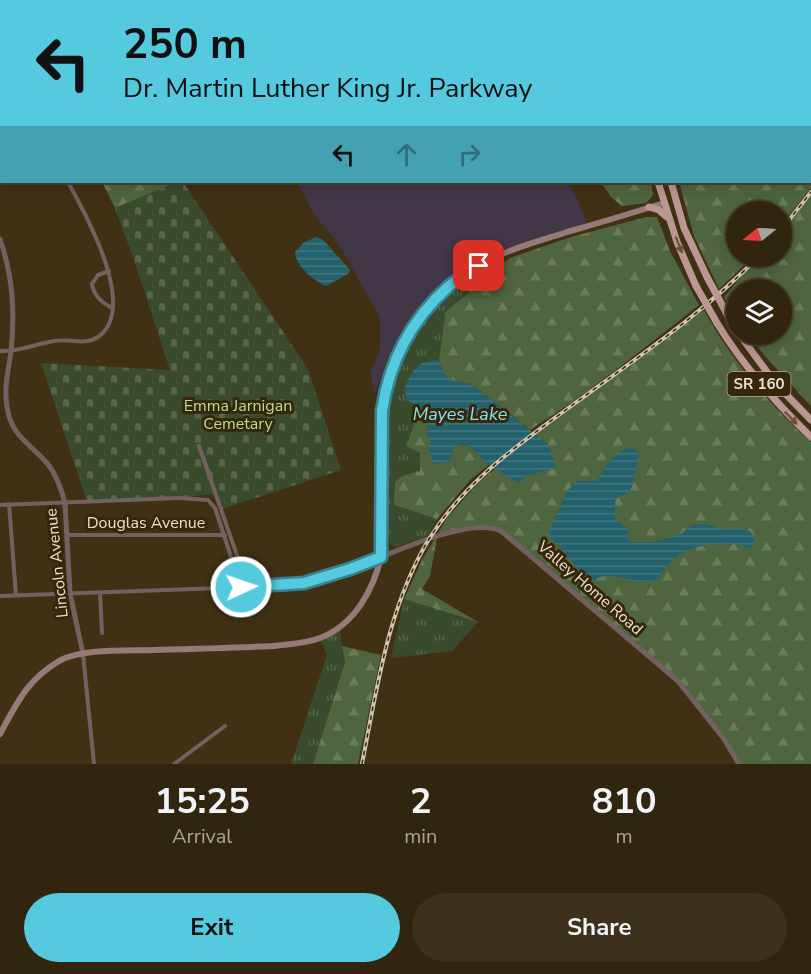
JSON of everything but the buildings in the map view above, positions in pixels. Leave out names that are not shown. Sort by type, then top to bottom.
[{"type":"highway","name":"SR 160","points":[[658,183],[669,219],[696,286],[717,323],[764,390],[811,437]]},
{"type":"highway","points":[[671,183],[669,197],[664,203],[674,206],[680,213]]},
{"type":"highway","points":[[671,183],[680,213],[707,277],[726,312]]},
{"type":"highway","points":[[649,207],[659,210],[669,219]]},
{"type":"highway","name":"SR 160","points":[[747,345],[776,384],[811,420]]},
{"type":"main road","points":[[0,734],[19,698],[32,682],[61,660],[83,654],[297,644],[320,638],[339,627],[360,606],[376,576],[381,557],[384,393],[396,356],[423,314],[448,287],[479,266],[518,248],[664,203]]},
{"type":"street","points":[[0,351],[11,351],[66,339],[88,342],[99,337],[111,319],[113,308],[106,261],[68,183]]},
{"type":"street","name":"Lincoln Avenue","points":[[0,239],[7,260],[13,294],[11,351],[6,398],[13,429],[20,439],[47,463],[56,477],[65,503],[70,593],[83,654]]},
{"type":"street","points":[[109,272],[98,275],[93,284],[97,297],[113,308]]},
{"type":"street","points":[[200,446],[248,587]]},
{"type":"street","points":[[0,505],[179,498],[208,500],[215,508],[241,587]]},
{"type":"street","points":[[9,504],[16,596]]},
{"type":"street","name":"Valley Home Road","points":[[381,557],[414,544],[462,531],[483,527],[501,531],[678,681],[724,739],[739,764]]},
{"type":"street","name":"Douglas Avenue","points":[[67,535],[225,535]]},
{"type":"street","points":[[0,596],[304,583],[381,557]]},
{"type":"street","points":[[100,593],[102,633]]},
{"type":"street","points":[[83,654],[94,764]]},
{"type":"street","points":[[174,764],[225,726]]},
{"type":"shaded area","points":[[298,183],[568,183],[574,192],[588,226],[478,260],[455,274],[430,296],[405,327],[386,362],[375,394],[370,372],[380,351],[380,317],[336,240],[315,216]]},
{"type":"green space","points":[[102,183],[176,183],[115,208]]},
{"type":"green space","name":"Emma Jarnigan Cemetary","points":[[176,183],[184,183],[308,369],[341,470],[222,509],[216,494],[87,502],[41,363],[170,370],[115,208]]},
{"type":"green space","points":[[602,183],[651,183],[653,195],[646,203],[622,206],[611,197]]},
{"type":"green space","points":[[679,183],[811,183],[811,188],[792,212],[792,201],[726,201],[726,267],[742,267],[730,279],[726,279],[726,282],[719,289],[694,236]]},
{"type":"green space","points":[[811,194],[811,406],[756,345],[792,345],[792,279],[739,279],[750,267],[792,267],[792,217]]},
{"type":"green space","points":[[646,217],[657,217],[670,251],[699,305],[637,354],[574,401],[530,430],[471,384],[451,381],[443,373],[439,360],[445,316],[443,314],[510,258],[571,237]]},
{"type":"green space","points":[[510,258],[443,314],[445,316],[439,360],[425,362],[416,367],[404,389],[407,400],[420,408],[406,446],[420,453],[420,472],[402,476],[394,505],[437,519],[428,536],[396,547],[390,544],[389,539],[384,474],[384,442],[395,382],[407,353],[423,325],[445,299],[475,274]]},
{"type":"green space","points":[[704,310],[739,364],[780,412],[811,442],[811,764],[739,764],[690,694],[501,531],[483,527],[437,538],[430,576],[422,589],[478,622],[404,599],[422,560],[447,518],[480,481],[538,433]]},
{"type":"green space","points":[[420,408],[429,415],[427,433],[431,443],[451,455],[452,449],[458,444],[471,447],[489,465],[471,479],[437,519],[394,505],[395,482],[402,476],[420,471],[420,453],[406,446]]},
{"type":"green space","points":[[404,599],[478,622],[452,651],[391,658]]},
{"type":"green space","points":[[339,627],[345,662],[313,764],[291,764],[327,655],[320,638]]},
{"type":"green space","points":[[342,646],[381,655],[358,764],[313,764],[345,662]]},
{"type":"water","points":[[316,237],[322,239],[350,270],[348,274],[326,286],[306,272],[296,258],[295,252],[303,243]]},
{"type":"water","name":"Mayes Lake","points":[[439,360],[443,373],[451,380],[471,384],[549,445],[556,468],[527,476],[518,483],[487,464],[471,447],[459,444],[452,449],[450,461],[434,465],[428,447],[431,443],[427,434],[429,415],[407,400],[404,389],[416,367],[425,362]]},
{"type":"water","points":[[630,447],[639,455],[631,489],[626,494],[617,497],[615,502],[615,519],[628,529],[628,541],[663,540],[677,536],[689,527],[700,524],[724,529],[747,530],[754,538],[754,546],[750,548],[711,544],[698,547],[674,559],[659,579],[653,581],[615,576],[594,580],[577,568],[548,534],[567,491],[577,481],[597,481],[614,456]]},
{"type":"railway","points":[[792,216],[811,192]]},
{"type":"railway","points":[[362,764],[379,677],[403,592],[429,539],[443,519],[458,500],[510,452],[690,318],[748,267]]},
{"type":"route","points":[[241,587],[304,583],[381,557],[382,411],[384,393],[396,356],[423,314],[448,287],[479,266]]}]
